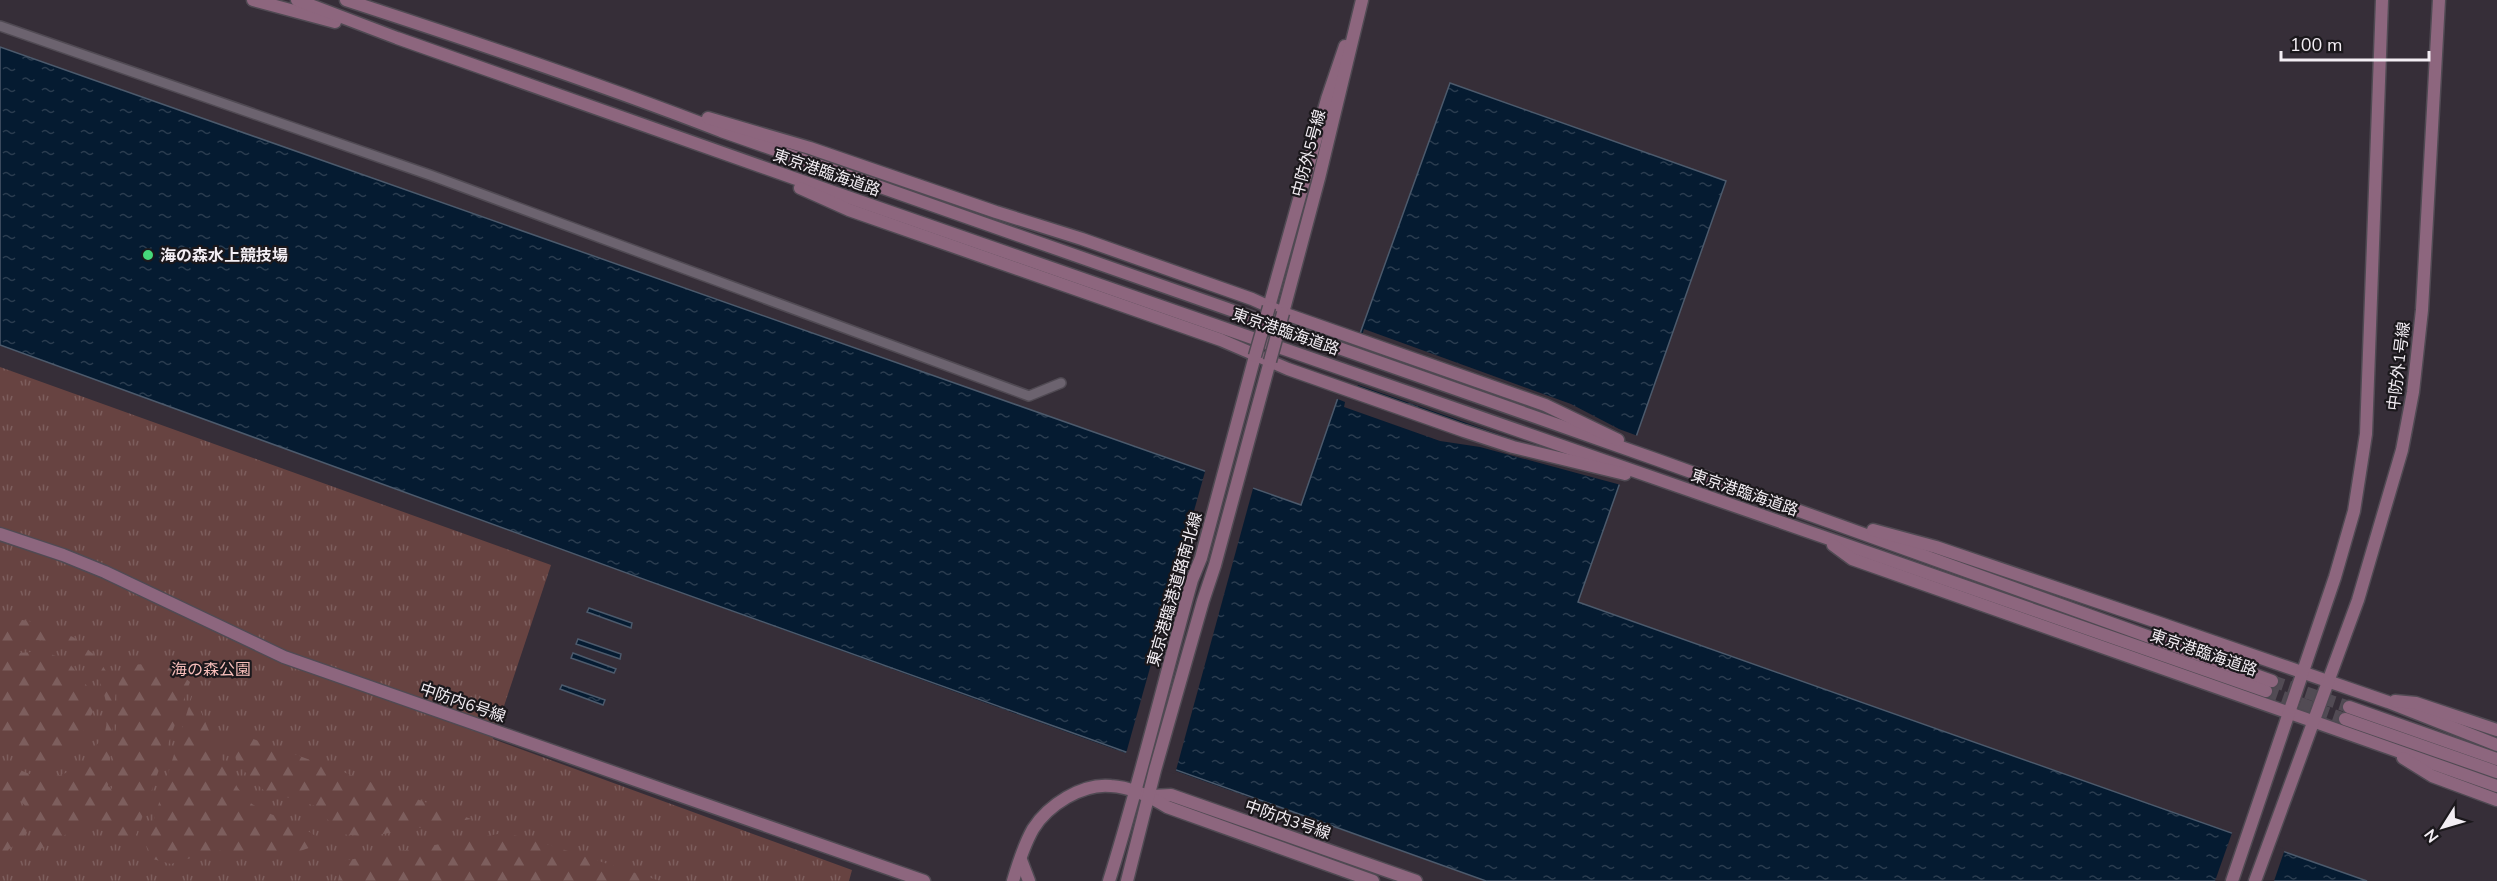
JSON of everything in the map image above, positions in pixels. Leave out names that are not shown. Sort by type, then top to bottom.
[{"type":"street","points":[[253,0],[397,38]]},
{"type":"street","name":"東京港臨海道路","points":[[297,0],[397,38],[1822,537],[2269,686],[1655,459],[722,132],[660,107],[418,22],[346,0]]},
{"type":"street","points":[[372,0],[418,22]]},
{"type":"street","name":"中防外5号線","points":[[1269,307],[1327,99],[1361,0]]},
{"type":"street","name":"中防外5号線","points":[[1283,313],[1322,167],[1361,0]]},
{"type":"street","name":"中防外1号線","points":[[2232,881],[2345,545],[2354,511],[2365,442],[2372,311],[2382,0]]},
{"type":"street","name":"中防外1号線","points":[[2255,881],[2358,600],[2402,450],[2413,392],[2429,204],[2439,0]]},
{"type":"street","points":[[0,26],[430,175],[1029,396],[1060,383]]},
{"type":"street","points":[[660,107],[686,111],[810,148],[1082,239],[1283,313],[1545,405],[1655,459]]},
{"type":"street","points":[[711,148],[849,210],[1221,340],[1255,356],[1513,447],[1608,471],[1663,481]]},
{"type":"street","name":"東京港臨港道路南北線","points":[[1109,881],[1192,580],[1201,558],[1269,307]]},
{"type":"street","name":"東京港臨港道路南北線","points":[[1127,881],[1155,770],[1218,554],[1283,313]]},
{"type":"street","points":[[1779,505],[1936,547],[2303,672],[2388,702],[2497,745]]},
{"type":"street","name":"中防内6号線","points":[[0,534],[105,572],[237,637],[284,657],[924,881]]},
{"type":"street","points":[[1822,537],[1852,559],[2497,786]]},
{"type":"street","points":[[2388,702],[2416,703],[2497,730]]},
{"type":"street","points":[[2497,759],[2347,713],[2497,772]]},
{"type":"street","points":[[2387,747],[2432,776],[2497,800]]},
{"type":"street","points":[[1013,881],[1035,826],[1061,801],[1084,789],[1109,785],[1134,792]]},
{"type":"street","name":"中防内3号線","points":[[1134,792],[1149,796],[1167,807],[1373,881]]},
{"type":"street","name":"中防内3号線","points":[[1149,796],[1171,795],[1416,881]]},
{"type":"street","points":[[1021,860],[1029,881]]},
{"type":"green space","name":"海の森公園","points":[[0,367],[551,565],[493,739],[852,870],[849,881],[0,881]]},
{"type":"green space","points":[[0,616],[45,624],[73,637],[98,658],[116,688],[108,786],[112,789],[119,680],[126,665],[167,663],[190,682],[131,849],[106,830],[86,823],[32,854],[37,834],[35,819],[11,793],[0,793],[0,761],[27,773],[43,777],[57,776],[70,771],[87,758],[104,734],[107,722],[106,702],[101,684],[92,669],[81,657],[67,648],[51,642],[35,640],[17,641],[0,646]]},
{"type":"green space","points":[[42,651],[67,660],[87,686],[96,705],[83,733],[71,750],[63,757],[44,763],[0,745],[0,661],[20,653]]},
{"type":"green space","points":[[193,693],[227,770],[244,797],[260,809],[311,833],[318,838],[317,845],[289,855],[235,854],[217,850],[171,864],[153,859],[146,845]]},
{"type":"green space","points":[[234,732],[471,819],[366,837],[341,834],[315,806],[291,798],[269,795],[249,777],[236,760],[232,739]]},
{"type":"green space","points":[[5,811],[19,818],[27,833],[0,856],[0,813]]},
{"type":"green space","points":[[504,833],[531,839],[660,881],[338,881],[342,861]]},
{"type":"water","points":[[0,47],[1301,505],[1450,83],[1726,181],[1578,602],[2367,881],[1486,881],[928,682],[0,345]]},
{"type":"water","points":[[589,608],[632,623],[631,628],[587,612]]},
{"type":"water","points":[[578,639],[621,654],[620,659],[576,644]]},
{"type":"water","points":[[573,653],[616,669],[614,673],[571,658]]},
{"type":"water","points":[[562,685],[605,700],[603,705],[560,689]]},
{"type":"pier","points":[[1364,329],[1571,404],[1619,429],[1638,436],[1621,485],[1480,447],[1440,441],[1344,407],[1345,402],[1335,398],[1357,333],[1362,335]],"holes":[[[1358,385],[1515,440],[1515,442],[1357,387]]]},
{"type":"pier","points":[[1206,468],[1254,485],[1175,774],[1125,757]]},
{"type":"pier","points":[[2233,830],[2285,849],[2274,881],[2215,881]]},
{"type":"tunnel","points":[[2272,681],[2349,707]]},
{"type":"tunnel","points":[[2266,691],[2345,719]]},
{"type":"place","name":"海の森水上競技場","points":[[148,255]]}]
